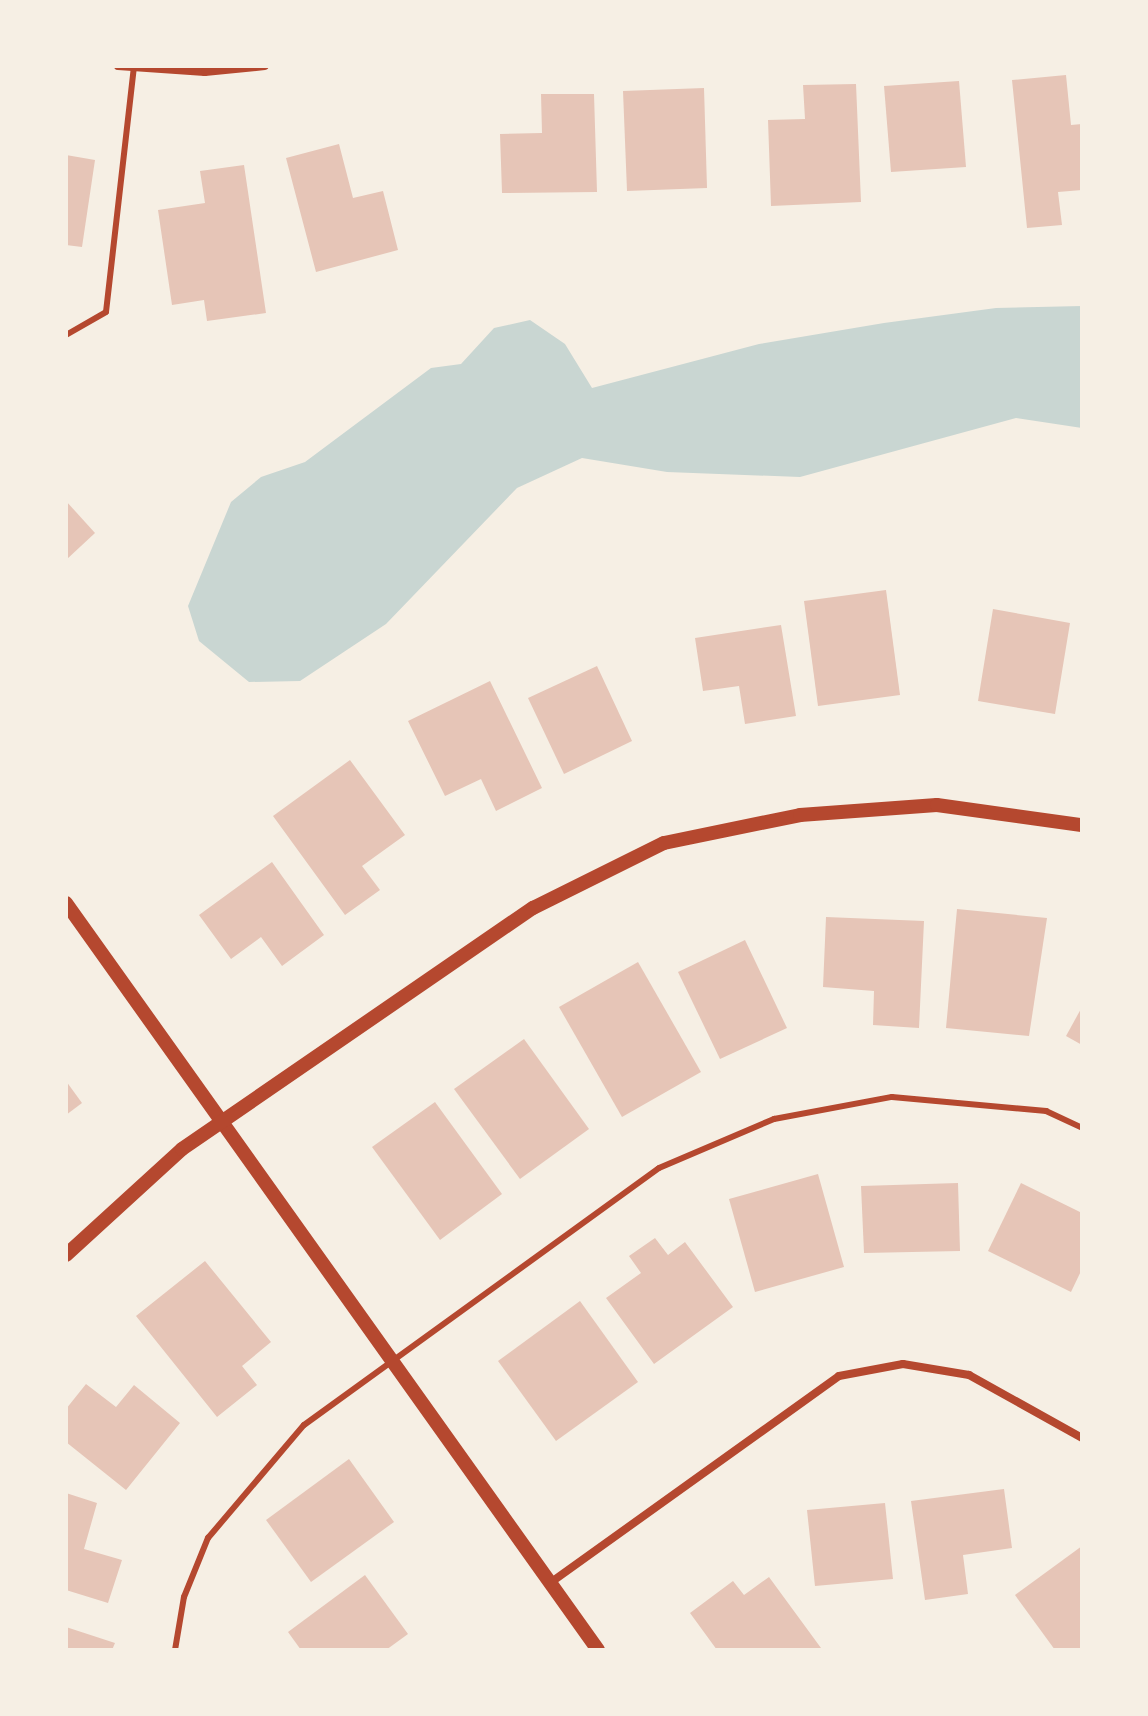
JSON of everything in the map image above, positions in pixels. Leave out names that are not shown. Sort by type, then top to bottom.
[{"type":"street","points":[[118,66],[205,69],[265,66]]},
{"type":"street","points":[[66,1255],[110,1208],[224,1121],[533,908],[664,843],[800,815],[937,805],[1082,825]]},
{"type":"street","points":[[66,903],[598,1650]]},
{"type":"street","points":[[550,1583],[839,1376],[903,1364],[969,1375],[1082,1438]]},
{"type":"lane","points":[[66,335],[106,312],[134,68]]},
{"type":"lane","points":[[175,1650],[184,1597],[208,1538],[242,1492],[304,1425],[390,1358],[659,1168],[774,1119],[892,1097],[1046,1111],[1082,1128]]},
{"type":"shaded area","points":[[1082,306],[1082,428],[1016,418],[800,477],[667,472],[582,458],[517,488],[386,624],[300,681],[249,682],[199,641],[188,606],[231,502],[261,477],[305,462],[431,368],[461,364],[494,328],[530,320],[565,344],[592,388],[759,344],[884,323],[996,308]]},
{"type":"building","points":[[1066,75],[1071,125],[1082,124],[1082,190],[1058,192],[1062,225],[1027,228],[1012,80]]},
{"type":"building","points":[[959,81],[966,167],[891,172],[884,86]]},
{"type":"building","points":[[856,84],[861,202],[771,206],[768,120],[805,119],[803,85]]},
{"type":"building","points":[[704,88],[707,188],[627,191],[623,91]]},
{"type":"building","points":[[541,94],[594,94],[597,192],[502,193],[500,134],[542,133]]},
{"type":"building","points":[[339,144],[353,198],[383,191],[398,250],[316,272],[286,158]]},
{"type":"building","points":[[66,155],[95,160],[82,247],[66,245]]},
{"type":"building","points":[[244,165],[266,313],[207,321],[204,300],[172,305],[158,210],[205,203],[200,171]]},
{"type":"building","points":[[66,501],[95,533],[66,560]]},
{"type":"building","points":[[886,590],[900,695],[818,706],[804,601]]},
{"type":"building","points":[[993,609],[1070,623],[1055,714],[978,701]]},
{"type":"building","points":[[781,625],[796,716],[745,724],[739,686],[703,691],[695,638]]},
{"type":"building","points":[[597,666],[632,741],[564,774],[528,698]]},
{"type":"building","points":[[490,681],[542,788],[496,811],[481,779],[445,796],[408,721]]},
{"type":"building","points":[[350,760],[405,835],[362,866],[380,890],[345,915],[273,816]]},
{"type":"building","points":[[272,862],[324,935],[282,966],[261,937],[231,959],[199,915]]},
{"type":"building","points":[[957,909],[1047,918],[1029,1036],[946,1028]]},
{"type":"building","points":[[826,917],[924,921],[919,1028],[873,1025],[874,991],[823,987]]},
{"type":"building","points":[[745,940],[787,1028],[720,1059],[678,972]]},
{"type":"building","points":[[638,962],[701,1072],[622,1117],[559,1007]]},
{"type":"building","points":[[1082,1007],[1082,1045],[1066,1036]]},
{"type":"building","points":[[524,1039],[589,1129],[520,1179],[454,1089]]},
{"type":"building","points":[[66,1081],[82,1103],[66,1115]]},
{"type":"building","points":[[435,1102],[502,1194],[440,1240],[372,1147]]},
{"type":"building","points":[[818,1174],[844,1267],[755,1292],[729,1199]]},
{"type":"building","points":[[958,1183],[960,1251],[864,1253],[861,1186]]},
{"type":"building","points":[[1021,1183],[1082,1213],[1082,1269],[1071,1292],[988,1251]]},
{"type":"building","points":[[655,1238],[668,1255],[685,1242],[733,1307],[654,1364],[606,1298],[641,1273],[629,1256]]},
{"type":"building","points":[[205,1261],[271,1342],[242,1366],[257,1385],[217,1417],[136,1316]]},
{"type":"building","points":[[580,1301],[638,1382],[556,1441],[498,1361]]},
{"type":"building","points":[[86,1384],[116,1407],[134,1385],[180,1423],[126,1490],[66,1442],[66,1409]]},
{"type":"building","points":[[349,1459],[394,1522],[311,1582],[266,1520]]},
{"type":"building","points":[[1004,1489],[1012,1548],[963,1555],[968,1594],[925,1600],[911,1501]]},
{"type":"building","points":[[66,1493],[97,1503],[84,1549],[122,1560],[108,1603],[66,1590]]},
{"type":"building","points":[[885,1503],[893,1579],[815,1586],[807,1510]]},
{"type":"building","points":[[1082,1546],[1082,1650],[1055,1650],[1015,1595]]},
{"type":"building","points":[[365,1575],[408,1634],[386,1650],[301,1650],[288,1632]]},
{"type":"building","points":[[769,1577],[821,1648],[717,1650],[690,1613],[733,1581],[744,1595]]},
{"type":"building","points":[[66,1627],[115,1643],[112,1650],[66,1650]]}]
